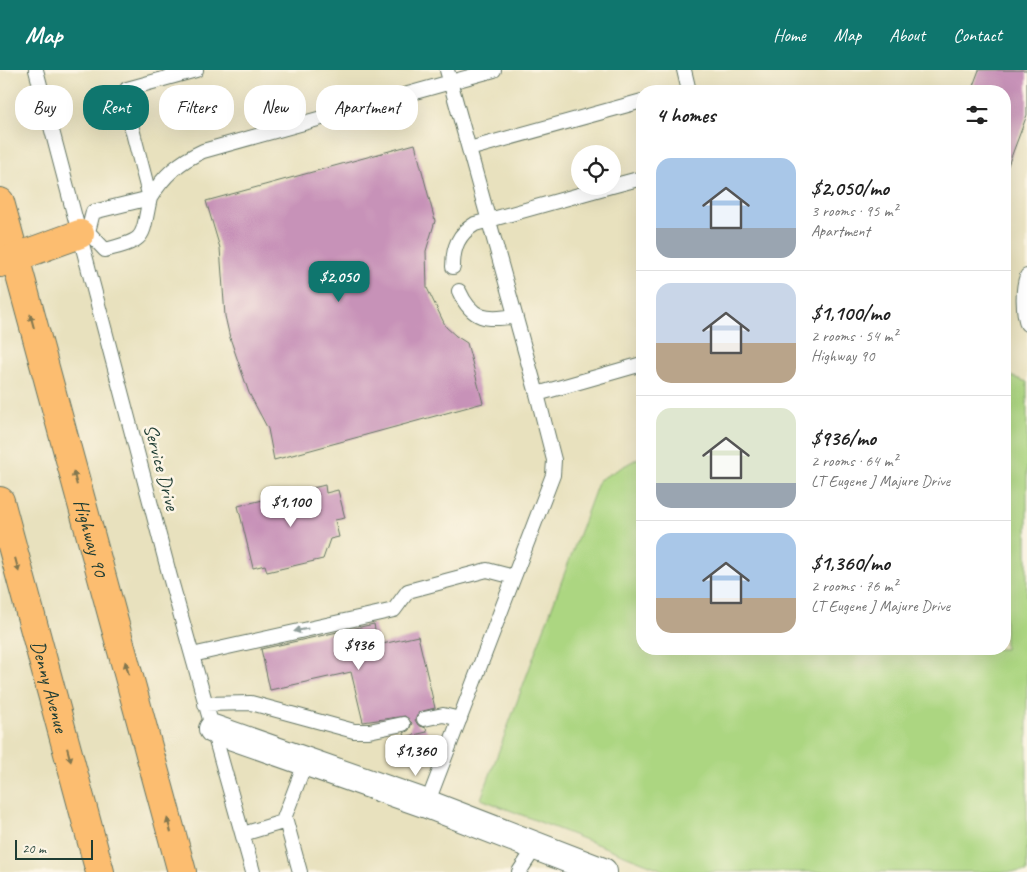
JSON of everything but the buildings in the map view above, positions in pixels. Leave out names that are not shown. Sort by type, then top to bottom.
[{"type":"main road","name":"Highway 90","points":[[0,202],[8,260],[182,872]]},
{"type":"main road","points":[[8,260],[84,233]]},
{"type":"main road","name":"Denny Avenue","points":[[0,501],[100,872]]},
{"type":"street","points":[[209,716],[306,762],[427,804],[603,872]]},
{"type":"lane","name":"Service Drive","points":[[36,70],[84,233],[192,655],[253,872]]},
{"type":"lane","points":[[150,198],[124,98],[125,93],[127,89],[196,70]]},
{"type":"lane","points":[[150,198],[93,212],[84,233],[106,250],[134,242],[142,235],[150,198],[169,171],[184,159],[203,151],[449,76],[494,70]]},
{"type":"lane","points":[[684,70],[686,85]]},
{"type":"lane","points":[[427,804],[554,467],[554,460],[537,394],[449,76]]},
{"type":"lane","points":[[469,149],[636,103]]},
{"type":"lane","points":[[621,184],[636,180]]},
{"type":"lane","points":[[454,267],[453,256],[460,237],[466,230],[488,220],[579,195]]},
{"type":"lane","points":[[1027,276],[1024,291],[1027,324]]},
{"type":"lane","points":[[459,292],[472,312],[483,317],[494,320],[515,316]]},
{"type":"lane","points":[[537,394],[636,366]]},
{"type":"lane","points":[[192,655],[394,610],[408,591],[487,570],[514,577]]},
{"type":"lane","points":[[209,716],[251,702],[354,732],[369,732],[402,724]]},
{"type":"lane","points":[[424,719],[443,715],[460,719]]},
{"type":"lane","points":[[283,821],[306,762]]},
{"type":"lane","points":[[242,834],[283,821]]},
{"type":"lane","points":[[283,821],[286,821],[300,872]]},
{"type":"lane","points":[[519,872],[536,846]]},
{"type":"green space","points":[[1011,376],[1027,382],[1027,872],[668,872],[481,799],[599,480],[636,459],[636,655],[1011,655]]}]
